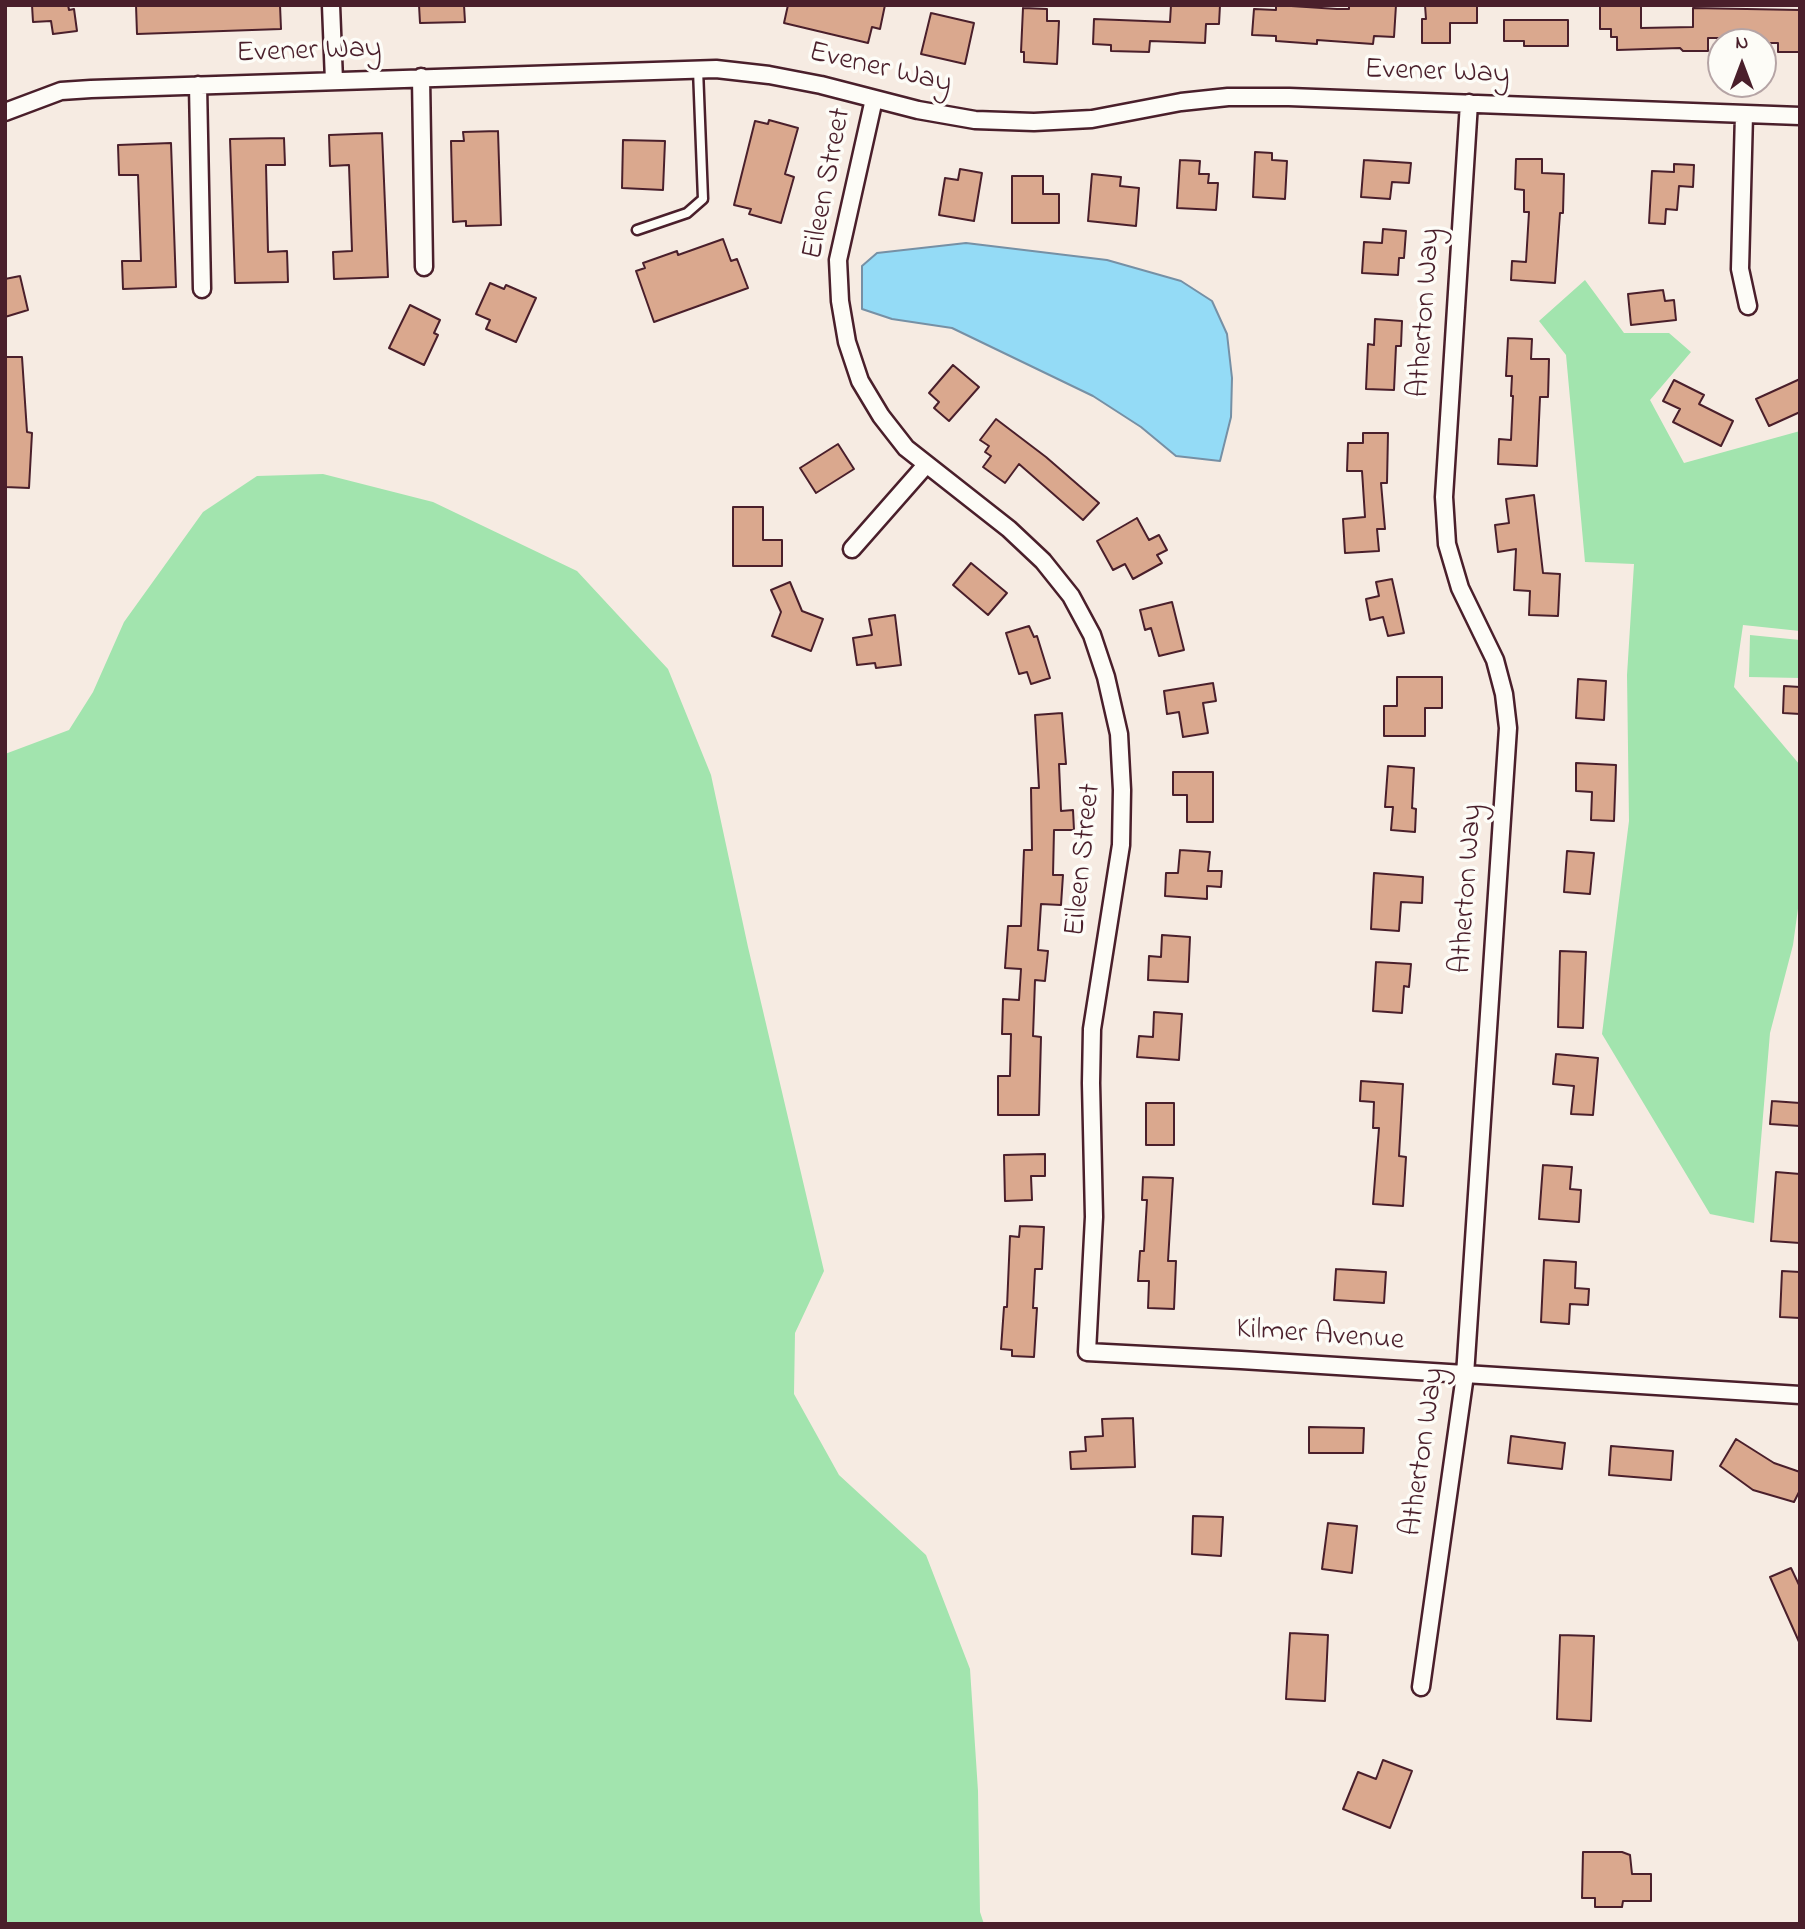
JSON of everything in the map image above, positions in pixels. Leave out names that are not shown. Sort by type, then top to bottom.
[{"type":"street","points":[[331,5],[334,81]]},
{"type":"street","name":"Evener Way","points":[[5,112],[61,91],[698,69],[769,75],[975,120],[1034,122],[1092,119],[1181,102],[1228,97],[1800,116]]},
{"type":"street","points":[[421,77],[424,267]]},
{"type":"street","points":[[198,85],[202,289]]},
{"type":"street","name":"Eileen Street","points":[[874,99],[838,260],[840,301],[847,342],[860,381],[881,416],[906,448],[925,466],[1009,529],[1043,561],[1071,596],[1092,635],[1106,677],[1119,734],[1121,845],[1092,1029],[1094,1217],[1087,1352]]},
{"type":"street","name":"Atherton Way","points":[[1421,1687],[1465,1375],[1508,728],[1504,694],[1495,660],[1460,588],[1447,544],[1444,497],[1469,103]]},
{"type":"street","points":[[1744,114],[1740,269],[1748,306]]},
{"type":"street","points":[[852,549],[925,466]]},
{"type":"street","name":"Kilmer Avenue","points":[[1087,1352],[1800,1395]]},
{"type":"lane","points":[[637,230],[687,213],[703,199],[698,69]]},
{"type":"green space","points":[[1585,280],[1624,333],[1669,333],[1691,352],[1650,400],[1684,463],[1800,431],[1800,631],[1743,625],[1734,687],[1800,765],[1800,894],[1793,945],[1770,1033],[1754,1223],[1710,1214],[1602,1034],[1629,821],[1627,675],[1634,564],[1585,562],[1566,355],[1539,321]]},
{"type":"green space","points":[[323,474],[433,502],[577,571],[668,669],[711,775],[748,947],[824,1271],[795,1333],[794,1394],[839,1475],[926,1555],[970,1669],[978,1791],[980,1912],[984,1924],[5,1924],[5,754],[69,730],[93,692],[124,622],[203,512],[257,476]]},
{"type":"green space","points":[[1750,635],[1800,640],[1800,678],[1749,677]]},
{"type":"water","points":[[966,243],[1107,260],[1181,281],[1212,301],[1227,334],[1232,378],[1231,417],[1220,461],[1176,456],[1141,427],[1093,396],[952,328],[892,319],[862,309],[862,266],[877,253]]},
{"type":"building","points":[[32,5],[68,5],[69,10],[74,9],[77,31],[53,34],[51,21],[33,22]]},
{"type":"building","points":[[136,5],[280,5],[281,29],[137,34]]},
{"type":"building","points":[[419,5],[464,5],[465,22],[420,23]]},
{"type":"building","points":[[788,5],[885,5],[880,29],[872,27],[868,43],[784,23]]},
{"type":"building","points":[[1171,5],[1220,5],[1219,24],[1206,24],[1205,43],[1150,41],[1149,52],[1111,51],[1111,45],[1093,44],[1094,19],[1170,22]]},
{"type":"building","points":[[1276,5],[1349,9],[1349,5],[1396,5],[1394,37],[1374,36],[1373,44],[1317,40],[1317,44],[1276,41],[1276,36],[1252,35],[1254,9],[1276,10]]},
{"type":"building","points":[[1425,5],[1477,5],[1477,23],[1450,23],[1450,43],[1422,43]]},
{"type":"building","points":[[1600,5],[1641,5],[1641,28],[1693,27],[1693,8],[1800,10],[1800,52],[1778,52],[1777,28],[1707,28],[1707,51],[1683,51],[1680,48],[1617,50],[1617,37],[1611,37],[1611,29],[1600,29]]},
{"type":"building","points":[[1023,8],[1047,9],[1047,21],[1059,21],[1057,64],[1024,62],[1024,52],[1021,52]]},
{"type":"building","points":[[931,13],[974,23],[965,64],[921,54]]},
{"type":"building","points":[[1504,20],[1568,20],[1568,46],[1524,46],[1524,41],[1504,41]]},
{"type":"building","points":[[769,120],[798,128],[785,174],[794,177],[781,223],[749,214],[751,209],[734,205],[755,121],[768,124]]},
{"type":"building","points":[[498,131],[501,225],[466,226],[466,221],[453,222],[451,141],[464,141],[463,132]]},
{"type":"building","points":[[382,133],[388,277],[334,279],[333,252],[352,251],[349,165],[330,166],[329,135]]},
{"type":"building","points":[[284,138],[285,165],[266,165],[268,252],[287,251],[288,282],[235,283],[230,139]]},
{"type":"building","points":[[623,140],[665,141],[663,190],[622,188]]},
{"type":"building","points":[[171,143],[176,287],[123,289],[122,261],[141,261],[138,175],[119,175],[118,145]]},
{"type":"building","points":[[1255,152],[1272,153],[1272,160],[1287,161],[1285,199],[1253,197]]},
{"type":"building","points":[[1516,159],[1542,159],[1542,173],[1564,174],[1563,213],[1560,213],[1555,283],[1511,280],[1512,261],[1526,262],[1529,212],[1524,212],[1524,190],[1515,189]]},
{"type":"building","points":[[1180,160],[1200,161],[1199,174],[1209,174],[1208,183],[1218,183],[1216,210],[1177,208]]},
{"type":"building","points":[[1364,160],[1411,163],[1409,183],[1392,182],[1390,199],[1361,197]]},
{"type":"building","points":[[1674,164],[1694,165],[1693,187],[1679,186],[1677,210],[1666,209],[1665,224],[1649,223],[1652,171],[1674,172]]},
{"type":"building","points":[[960,169],[982,173],[974,221],[939,215],[945,178],[958,180]]},
{"type":"building","points":[[1092,174],[1121,177],[1120,186],[1139,188],[1136,226],[1088,221]]},
{"type":"building","points":[[1012,176],[1043,176],[1043,194],[1059,194],[1059,223],[1012,223]]},
{"type":"building","points":[[1383,229],[1406,231],[1404,258],[1399,258],[1398,275],[1362,273],[1364,242],[1382,243]]},
{"type":"building","points":[[723,239],[731,261],[737,259],[748,288],[654,322],[636,271],[645,268],[643,263],[677,251],[678,255]]},
{"type":"building","points":[[20,276],[28,310],[5,317],[5,279]]},
{"type":"building","points":[[490,283],[504,289],[506,285],[536,298],[516,342],[486,329],[490,320],[476,314]]},
{"type":"building","points":[[1663,290],[1665,301],[1674,300],[1676,320],[1631,325],[1628,294]]},
{"type":"building","points":[[410,305],[440,320],[434,333],[438,335],[424,365],[389,348]]},
{"type":"building","points":[[1375,319],[1402,321],[1401,346],[1396,346],[1394,390],[1366,389],[1368,344],[1374,345]]},
{"type":"building","points":[[1508,338],[1532,339],[1531,359],[1549,359],[1548,397],[1540,397],[1537,466],[1498,464],[1499,439],[1511,440],[1513,396],[1512,376],[1506,376]]},
{"type":"building","points":[[5,357],[22,357],[27,432],[32,433],[29,488],[5,487]]},
{"type":"building","points":[[953,365],[979,387],[949,421],[934,408],[939,402],[929,393]]},
{"type":"building","points":[[1800,379],[1800,412],[1769,426],[1756,399]]},
{"type":"building","points":[[1674,380],[1704,395],[1699,404],[1733,421],[1721,446],[1673,422],[1680,409],[1663,401]]},
{"type":"building","points":[[996,419],[1046,457],[1099,503],[1083,520],[1019,464],[1005,483],[983,467],[991,456],[985,452],[989,446],[980,440]]},
{"type":"building","points":[[1363,433],[1388,433],[1387,483],[1381,483],[1385,529],[1377,529],[1379,551],[1345,553],[1343,519],[1365,517],[1362,471],[1347,471],[1348,443],[1363,443]]},
{"type":"building","points":[[838,444],[854,469],[816,493],[800,468]]},
{"type":"building","points":[[1534,495],[1543,573],[1560,574],[1558,616],[1529,615],[1530,591],[1514,590],[1516,549],[1498,552],[1495,525],[1509,523],[1506,499]]},
{"type":"building","points":[[733,507],[763,507],[763,540],[782,540],[782,566],[733,566]]},
{"type":"building","points":[[1137,518],[1149,540],[1159,535],[1167,550],[1157,555],[1162,563],[1133,579],[1125,564],[1113,570],[1097,541]]},
{"type":"building","points":[[971,563],[1007,593],[988,615],[953,585]]},
{"type":"building","points":[[1392,579],[1404,633],[1388,636],[1383,617],[1370,620],[1366,599],[1379,596],[1376,582]]},
{"type":"building","points":[[790,582],[802,611],[823,619],[811,651],[772,636],[781,612],[771,590]]},
{"type":"building","points":[[1172,602],[1184,650],[1159,656],[1151,628],[1145,630],[1140,610]]},
{"type":"building","points":[[895,615],[901,665],[876,668],[875,663],[857,665],[853,638],[872,635],[869,619]]},
{"type":"building","points":[[1029,626],[1034,637],[1037,636],[1050,678],[1031,684],[1027,672],[1019,674],[1006,633]]},
{"type":"building","points":[[1397,677],[1442,677],[1442,708],[1425,708],[1425,736],[1384,736],[1384,706],[1397,706]]},
{"type":"building","points":[[1578,679],[1606,681],[1604,720],[1576,718]]},
{"type":"building","points":[[1213,683],[1216,701],[1203,703],[1208,733],[1183,737],[1179,712],[1167,714],[1164,691]]},
{"type":"building","points":[[1784,686],[1800,687],[1800,714],[1783,713]]},
{"type":"building","points":[[1062,713],[1066,764],[1059,764],[1061,811],[1073,810],[1074,830],[1054,830],[1053,875],[1063,875],[1061,905],[1041,904],[1038,950],[1048,951],[1045,981],[1035,980],[1033,1036],[1041,1037],[1039,1115],[998,1115],[998,1076],[1010,1076],[1011,1034],[1002,1034],[1003,999],[1019,1000],[1021,969],[1005,968],[1008,926],[1021,926],[1024,850],[1032,850],[1031,788],[1039,788],[1035,715]]},
{"type":"building","points":[[1576,763],[1616,765],[1614,821],[1591,820],[1592,792],[1576,791]]},
{"type":"building","points":[[1388,766],[1414,768],[1412,808],[1416,809],[1415,832],[1391,830],[1393,807],[1385,807]]},
{"type":"building","points":[[1173,772],[1213,772],[1213,822],[1187,822],[1187,795],[1173,795]]},
{"type":"building","points":[[1180,850],[1210,852],[1208,871],[1222,871],[1221,887],[1207,886],[1207,899],[1165,896],[1166,873],[1178,873]]},
{"type":"building","points":[[1567,851],[1594,853],[1590,894],[1564,892]]},
{"type":"building","points":[[1374,873],[1423,877],[1422,903],[1401,902],[1399,931],[1371,929]]},
{"type":"building","points":[[1162,935],[1190,937],[1188,982],[1148,980],[1149,956],[1161,957]]},
{"type":"building","points":[[1560,951],[1586,952],[1583,1028],[1558,1027]]},
{"type":"building","points":[[1376,962],[1411,964],[1409,987],[1404,986],[1402,1013],[1373,1011]]},
{"type":"building","points":[[1154,1012],[1182,1014],[1179,1060],[1137,1057],[1139,1036],[1153,1037]]},
{"type":"building","points":[[1556,1054],[1598,1058],[1593,1115],[1571,1114],[1574,1086],[1553,1084]]},
{"type":"building","points":[[1361,1081],[1403,1084],[1399,1156],[1406,1157],[1403,1206],[1373,1204],[1379,1128],[1373,1128],[1374,1102],[1360,1101]]},
{"type":"building","points":[[1772,1101],[1800,1103],[1800,1126],[1770,1124]]},
{"type":"building","points":[[1146,1103],[1174,1103],[1174,1145],[1146,1145]]},
{"type":"building","points":[[1045,1154],[1045,1176],[1031,1176],[1032,1200],[1005,1201],[1004,1155]]},
{"type":"building","points":[[1543,1165],[1572,1167],[1570,1189],[1581,1190],[1579,1222],[1539,1219]]},
{"type":"building","points":[[1776,1172],[1800,1174],[1800,1243],[1771,1241]]},
{"type":"building","points":[[1143,1177],[1173,1178],[1168,1261],[1176,1261],[1174,1309],[1148,1308],[1149,1281],[1138,1281],[1140,1251],[1144,1251],[1147,1200],[1142,1200]]},
{"type":"building","points":[[1020,1226],[1044,1227],[1042,1269],[1035,1269],[1033,1308],[1037,1308],[1034,1357],[1012,1356],[1012,1350],[1001,1349],[1004,1307],[1007,1307],[1010,1236],[1019,1237]]},
{"type":"building","points":[[1544,1260],[1576,1262],[1575,1288],[1589,1289],[1588,1305],[1570,1304],[1569,1324],[1541,1322]]},
{"type":"building","points":[[1336,1269],[1386,1272],[1384,1303],[1334,1300]]},
{"type":"building","points":[[1782,1271],[1800,1272],[1800,1318],[1780,1317]]},
{"type":"building","points":[[1133,1418],[1135,1467],[1071,1469],[1070,1452],[1086,1451],[1085,1437],[1103,1436],[1102,1419]]},
{"type":"building","points":[[1309,1427],[1364,1428],[1363,1453],[1309,1453]]},
{"type":"building","points":[[1511,1436],[1565,1443],[1562,1469],[1508,1463]]},
{"type":"building","points":[[1736,1439],[1774,1463],[1800,1472],[1800,1490],[1794,1502],[1753,1490],[1720,1466]]},
{"type":"building","points":[[1611,1446],[1673,1451],[1671,1480],[1609,1475]]},
{"type":"building","points":[[1193,1516],[1223,1517],[1221,1556],[1192,1554]]},
{"type":"building","points":[[1328,1523],[1357,1526],[1352,1573],[1322,1569]]},
{"type":"building","points":[[1791,1568],[1800,1587],[1800,1644],[1770,1577]]},
{"type":"building","points":[[1290,1633],[1328,1635],[1325,1701],[1286,1699]]},
{"type":"building","points":[[1560,1635],[1594,1636],[1591,1721],[1557,1719]]},
{"type":"building","points":[[1383,1760],[1412,1771],[1390,1828],[1343,1809],[1358,1772],[1376,1779]]},
{"type":"building","points":[[1583,1852],[1622,1852],[1630,1855],[1632,1874],[1651,1874],[1651,1901],[1623,1901],[1622,1907],[1595,1907],[1595,1898],[1582,1898]]}]
